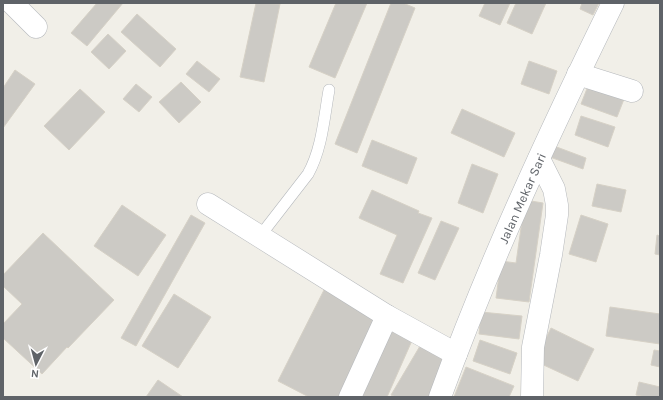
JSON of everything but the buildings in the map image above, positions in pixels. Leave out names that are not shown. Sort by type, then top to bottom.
[{"type":"street","points":[[12,3],[36,27]]},
{"type":"street","name":"Jalan Mekar Sari","points":[[440,397],[456,354],[503,241],[539,159],[613,3]]},
{"type":"street","points":[[578,74],[632,91]]},
{"type":"street","points":[[532,397],[533,347],[551,255],[557,215],[557,204],[554,189],[539,159]]},
{"type":"street","points":[[208,204],[387,316],[456,354]]},
{"type":"street","points":[[350,397],[387,316]]},
{"type":"lane","points":[[260,236],[308,174],[314,163],[329,90]]}]
